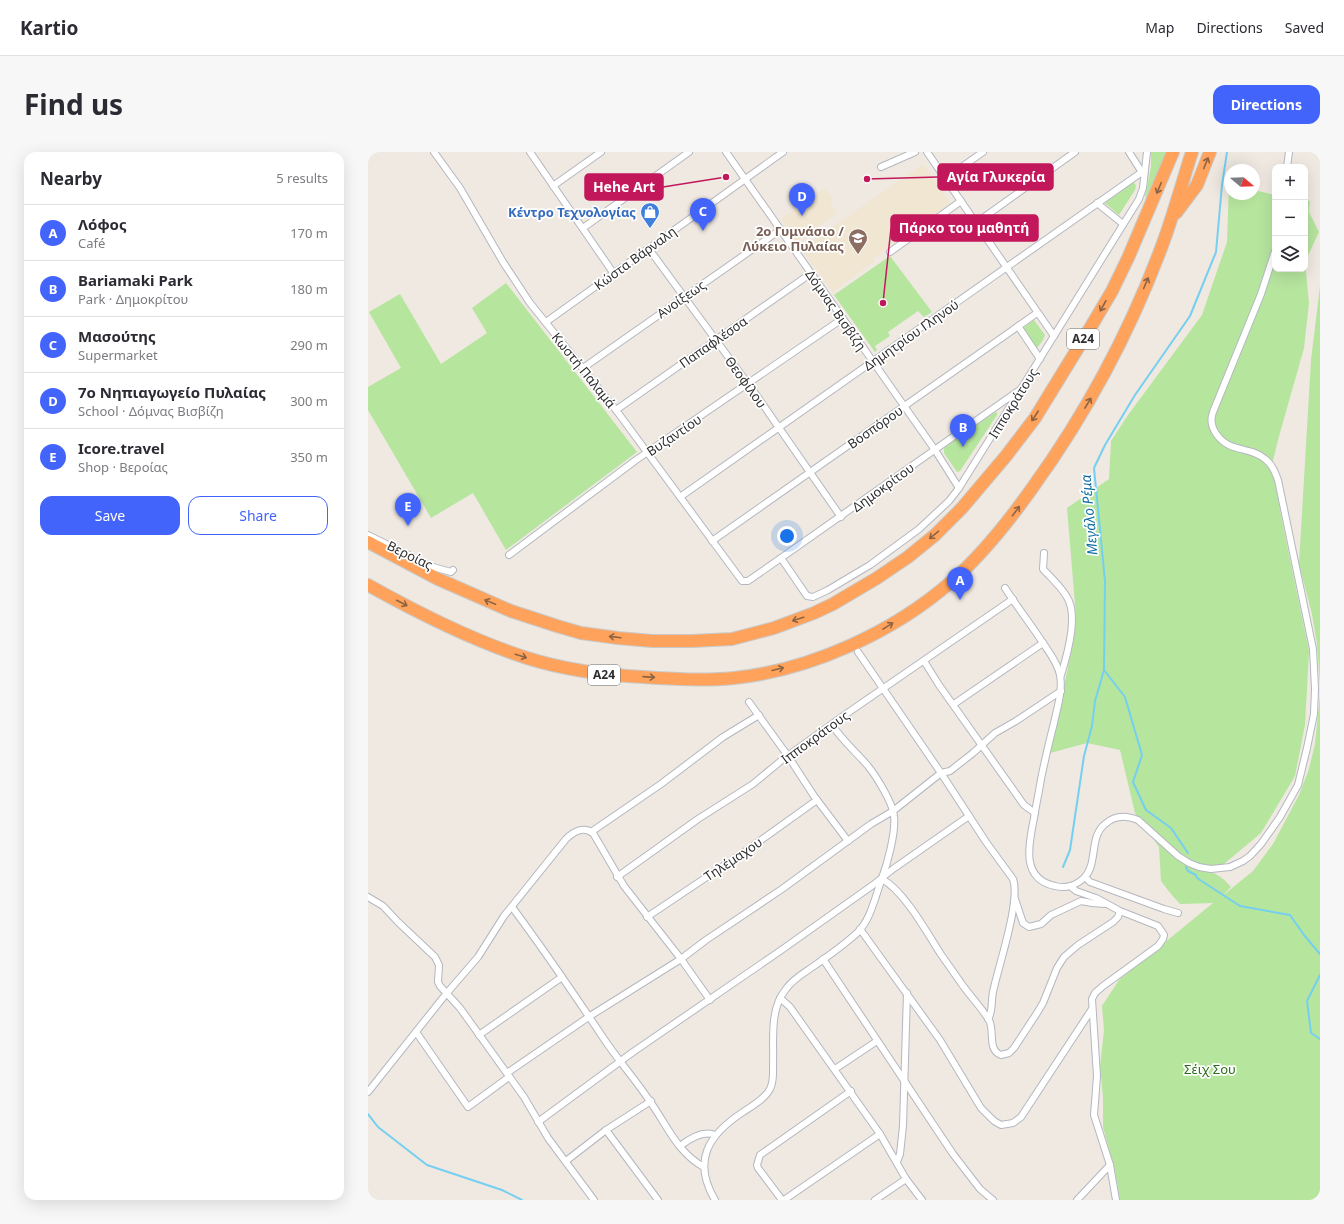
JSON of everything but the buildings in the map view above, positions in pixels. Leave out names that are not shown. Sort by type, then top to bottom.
[{"type":"highway","name":"Α24","points":[[368,585],[437,621],[498,648],[552,665],[606,675],[668,679],[736,677],[763,673],[832,653],[884,629],[924,603],[951,582],[992,541],[1050,462],[1106,373],[1137,306],[1171,220],[1192,152]]},
{"type":"highway","points":[[1171,220],[1197,185],[1210,152]]},
{"type":"highway","name":"Α24","points":[[368,542],[438,579],[511,611],[581,633],[618,638],[652,641],[732,639],[774,628],[834,604],[884,574],[935,535],[962,508],[1006,456],[1035,418],[1108,297],[1128,258],[1171,156]]},
{"type":"street","name":"Κωστή Παλαμά","points":[[434,152],[460,188],[527,299],[616,410],[740,579],[743,581]]},
{"type":"street","points":[[530,152],[614,274]]},
{"type":"street","points":[[553,186],[601,152]]},
{"type":"street","points":[[583,228],[689,152]]},
{"type":"street","name":"Δόμνας Βισβίζη","points":[[726,152],[810,274],[935,450],[959,488]]},
{"type":"street","name":"Κώστα Βάρναλη","points":[[546,322],[783,152]]},
{"type":"street","points":[[881,167],[915,152]]},
{"type":"street","points":[[927,152],[1054,336]]},
{"type":"street","points":[[946,178],[983,152]]},
{"type":"street","points":[[976,223],[1075,152]]},
{"type":"street","points":[[1129,152],[1143,174]]},
{"type":"street","name":"Ιπποκράτους","points":[[781,558],[807,596],[813,597],[851,577],[892,549],[943,508],[959,488],[1040,360],[1140,196],[1143,188],[1143,174],[1147,152]]},
{"type":"street","points":[[1287,164],[1289,152]]},
{"type":"street","name":"Δημητρίου Γληνού","points":[[680,497],[1097,203],[1143,174]]},
{"type":"street","points":[[890,252],[961,201]]},
{"type":"street","points":[[1097,203],[1123,224]]},
{"type":"street","name":"Ανοίξεως","points":[[583,368],[780,230]]},
{"type":"street","name":"Θεοφίλου","points":[[649,249],[779,427],[841,517]]},
{"type":"street","points":[[1044,553],[1043,569],[1060,588],[1069,601],[1072,630],[1061,676],[1060,691],[1028,851],[1034,874],[1047,884],[1061,887],[1076,884],[1085,877],[1091,866],[1098,832],[1108,821],[1122,816],[1130,816],[1138,820],[1178,856],[1194,865],[1211,869],[1223,869],[1236,865],[1250,856],[1261,844],[1291,799],[1298,785],[1314,714],[1316,689],[1313,649],[1275,471],[1266,459],[1254,452],[1230,447],[1225,444],[1215,432],[1211,422],[1213,412],[1261,294],[1272,260]]},
{"type":"street","name":"Παπαφλέσσα","points":[[616,410],[810,274]]},
{"type":"street","name":"Βοσπόρου","points":[[712,541],[1037,312]]},
{"type":"street","name":"Βυζαντίου","points":[[509,555],[647,453],[842,319]]},
{"type":"street","points":[[1018,326],[1040,360]]},
{"type":"street","name":"Δημοκρίτου","points":[[743,581],[751,579],[1021,390]]},
{"type":"street","name":"Βεροίας","points":[[368,534],[433,567],[450,572],[453,570]]},
{"type":"street","points":[[1005,588],[1056,662],[1061,676]]},
{"type":"street","name":"Ιπποκράτους","points":[[617,877],[698,818],[753,784],[788,756],[1013,600]]},
{"type":"street","points":[[954,704],[1043,643]]},
{"type":"street","points":[[858,652],[970,816],[986,842],[1013,879],[1015,888],[1014,898],[1007,938],[992,995],[991,1014],[988,1019]]},
{"type":"street","points":[[924,661],[939,685],[954,704],[1024,805],[1035,813]]},
{"type":"street","points":[[416,1032],[468,1107],[508,1075],[590,1016],[681,959],[706,940],[798,878],[871,824],[893,811],[941,773],[950,771],[995,734],[1060,691]]},
{"type":"street","points":[[749,702],[788,756],[817,800],[848,841]]},
{"type":"street","points":[[591,832],[661,784],[723,737],[759,715]]},
{"type":"street","points":[[715,1200],[707,1186],[704,1167],[709,1147],[715,1135],[725,1124],[760,1100],[769,1090],[773,1080],[774,1020],[780,998],[790,985],[847,941],[860,929],[868,914],[882,879],[891,846],[894,820],[893,811],[874,775],[865,763],[846,744],[832,725]]},
{"type":"street","name":"Τηλέμαχου","points":[[648,917],[750,848],[817,800]]},
{"type":"street","points":[[538,1122],[621,1061],[710,1000],[970,816]]},
{"type":"street","points":[[368,1092],[478,956],[501,920],[570,834],[579,830],[591,832],[595,836],[617,877],[681,959],[710,1000]]},
{"type":"street","points":[[1085,877],[1090,882],[1157,907],[1178,913]]},
{"type":"street","points":[[882,879],[892,886],[912,910],[961,983],[988,1019],[992,1030],[994,1050],[1001,1055],[1009,1053],[1014,1048],[1040,1008],[1057,968],[1064,957],[1073,949],[1113,922],[1118,917],[1120,911]]},
{"type":"street","points":[[1070,886],[1076,891],[1089,895],[1120,911],[1158,926],[1163,933],[1163,938],[1160,944],[1097,990],[1092,999],[1097,1076],[1094,1115],[1110,1165],[1116,1200]]},
{"type":"street","points":[[368,897],[383,906],[435,957],[439,966],[438,982],[440,986],[460,1008],[524,1096],[548,1138],[594,1200]]},
{"type":"street","points":[[1014,898],[1022,923],[1029,927],[1040,924],[1051,915],[1081,901],[1108,904]]},
{"type":"street","points":[[512,907],[650,1101],[670,1134],[696,1163],[704,1167]]},
{"type":"street","points":[[860,929],[940,1040],[981,1108],[996,1123],[1004,1125],[1015,1122],[1020,1117],[1092,1009]]},
{"type":"street","points":[[823,959],[953,1154],[980,1189],[993,1200]]},
{"type":"street","points":[[479,1035],[562,977]]},
{"type":"street","points":[[897,1162],[902,1143],[907,993]]},
{"type":"street","points":[[780,998],[790,1007],[851,1091],[880,1134],[906,1179],[922,1200]]},
{"type":"street","points":[[835,1069],[877,1042]]},
{"type":"street","points":[[851,1091],[760,1155],[757,1165],[758,1168],[783,1200],[880,1134]]},
{"type":"street","points":[[566,1161],[606,1130],[650,1101]]},
{"type":"street","points":[[606,1130],[658,1200]]},
{"type":"street","points":[[680,1146],[687,1141],[707,1133],[715,1135]]},
{"type":"street","points":[[1077,1200],[1110,1165]]},
{"type":"street","points":[[875,1200],[906,1179]]},
{"type":"shaded area","points":[[923,164],[950,203],[873,259],[875,261],[833,292],[801,249]]},
{"type":"shaded area","points":[[825,188],[833,199],[830,202],[837,213],[796,242],[781,219]]},
{"type":"green space","points":[[1151,152],[1166,152],[1151,197],[1145,197],[1151,167]]},
{"type":"green space","points":[[1134,182],[1136,186],[1135,190],[1119,215],[1105,203]]},
{"type":"green space","name":"Σέιχ Σου","points":[[1260,191],[1272,194],[1272,272],[1306,272],[1309,303],[1304,348],[1272,465],[1309,651],[1305,725],[1295,776],[1261,833],[1218,869],[1198,867],[1216,874],[1231,887],[1221,897],[1253,871],[1273,844],[1299,795],[1309,769],[1315,744],[1320,696],[1320,1200],[1120,1200],[1115,1170],[1103,1127],[1103,1097],[1100,1067],[1104,1030],[1102,1006],[1119,980],[1213,903],[1180,904],[1161,881],[1159,847],[1135,813],[1120,750],[1087,743],[1050,753],[1061,708],[1074,639],[1076,616],[1067,508],[1109,479],[1111,441],[1128,415],[1202,315],[1227,242],[1228,200],[1260,200]]},
{"type":"green space","points":[[1308,201],[1310,201],[1309,212],[1319,232],[1308,256]]},
{"type":"green space","points":[[890,256],[932,312],[924,317],[918,311],[888,332],[890,336],[875,346],[877,350],[875,352],[834,295]]},
{"type":"green space","points":[[506,283],[637,452],[506,550],[473,493],[431,518],[368,410],[368,387],[401,368],[369,312],[400,294],[441,364],[487,333],[472,308]]},
{"type":"green space","points":[[1320,286],[1320,684],[1317,644],[1312,614],[1299,564],[1311,360]]},
{"type":"green space","points":[[1034,320],[1045,335],[1037,348],[1023,328]]},
{"type":"green space","points":[[997,412],[997,415],[960,471],[957,472],[944,453],[944,448]]},
{"type":"waterway","name":"Μεγάλο Ρέμα","points":[[1188,853],[1171,828],[1146,810],[1133,782],[1142,755],[1125,697],[1104,670],[1105,581],[1094,468],[1105,445],[1135,395],[1190,316],[1216,252],[1222,185],[1227,152]]},
{"type":"waterway","points":[[1063,867],[1070,850],[1084,756],[1092,726],[1095,701],[1104,670]]},
{"type":"waterway","name":"Μεγάλο Ρέμα","points":[[1186,867],[1188,871],[1196,875],[1197,878],[1240,906],[1290,915],[1320,954]]},
{"type":"waterway","name":"Μεγάλο Ρέμα","points":[[1320,975],[1307,1001],[1311,1033],[1320,1039]]},
{"type":"waterway","points":[[368,1114],[378,1127],[427,1165],[502,1190],[522,1200]]},
{"type":"place","name":"Hehe Art","points":[[726,177]]},
{"type":"place","name":"Αγία Γλυκερία","points":[[867,179]]},
{"type":"place","name":"7ο Νηπιαγωγείο Πυλαίας","points":[[802,216]]},
{"type":"place","name":"Κέντρο Τεχνολογίας","points":[[650,229]]},
{"type":"place","name":"Μασούτης","points":[[703,231]]},
{"type":"place","name":"2o Γυμνάσιο / Λύκειο Πυλαίας","points":[[858,255]]},
{"type":"place","name":"Πάρκο του μαθητή","points":[[883,303]]},
{"type":"place","name":"Bariamaki Park","points":[[963,447]]},
{"type":"place","name":"Icore.travel","points":[[408,526]]},
{"type":"place","name":"Λόφος","points":[[960,600]]}]
